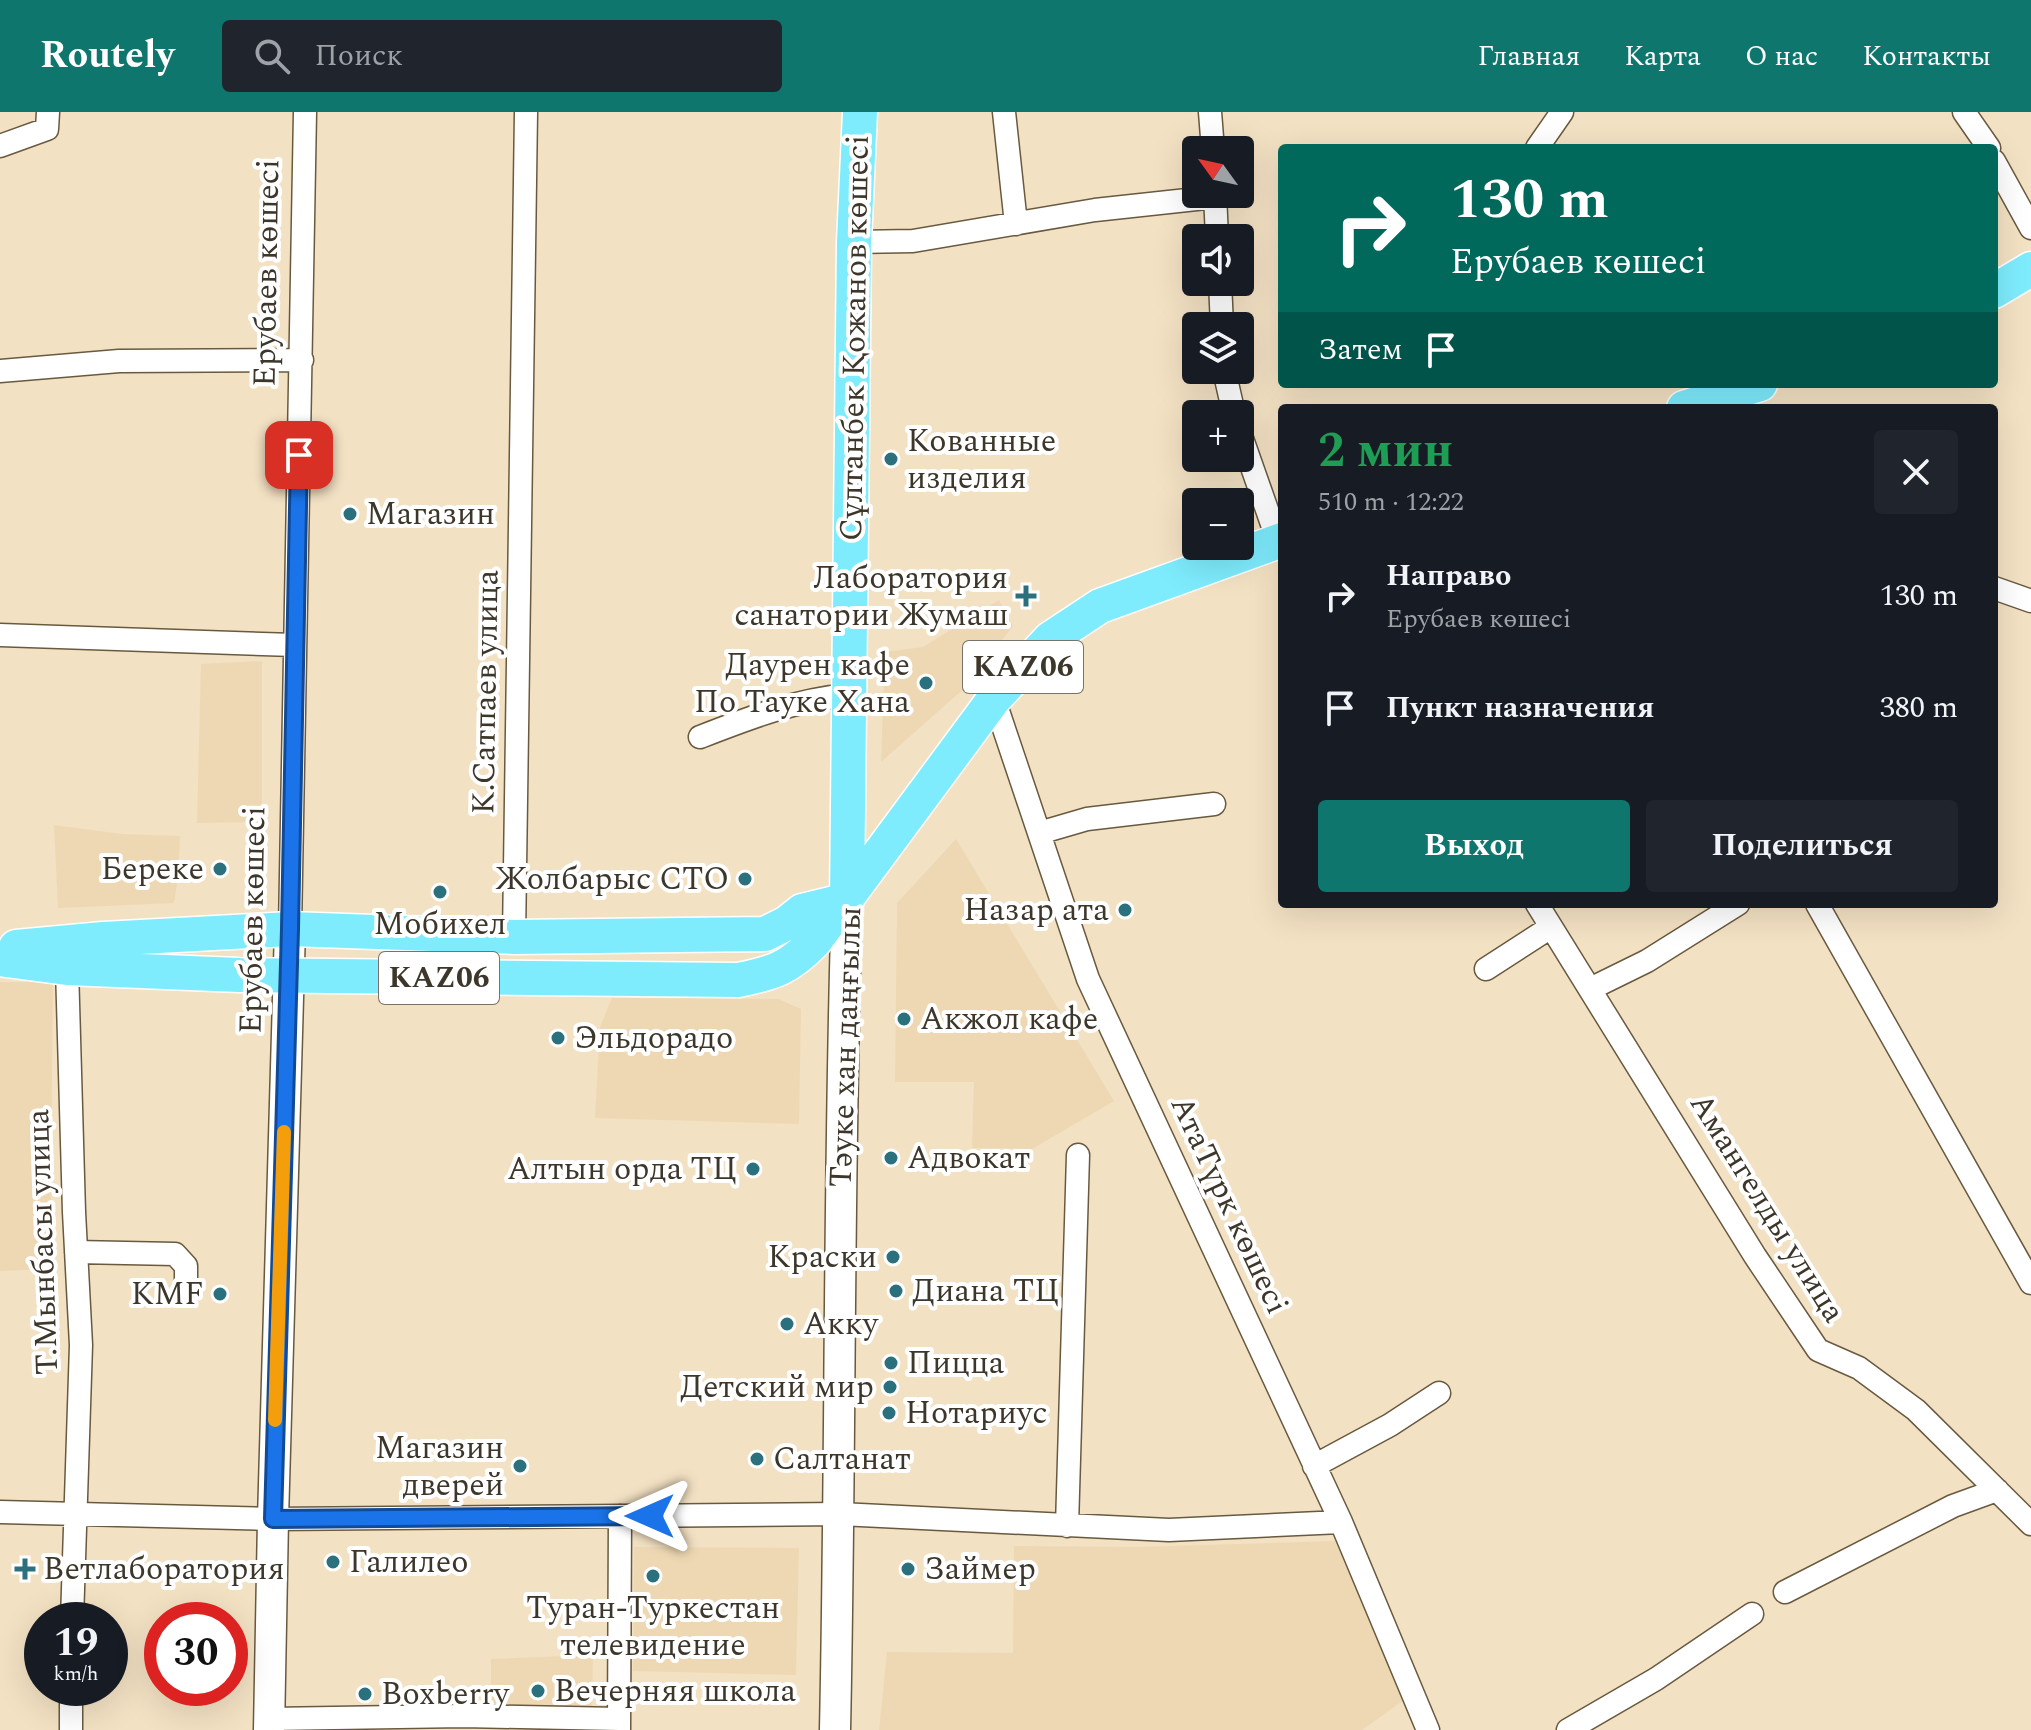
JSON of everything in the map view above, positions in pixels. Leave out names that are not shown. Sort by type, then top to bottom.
[{"type":"main road","name":"Сұлтанбек Қожанов көшесі","points":[[847,900],[854,242],[860,112]]},
{"type":"main road","points":[[1998,289],[2031,269]]},
{"type":"main road","points":[[1697,404],[1747,388]]},
{"type":"main road","name":"Тәуке хан даңғылы","points":[[847,900],[994,699],[1050,639],[1100,606],[1278,541]]},
{"type":"main road","name":"KАZ06","points":[[0,949],[103,939],[290,929],[514,937],[765,934],[802,911],[847,900]]},
{"type":"main road","name":"KАZ06","points":[[0,959],[67,968],[289,975],[738,980],[775,973],[798,958],[847,900]]},
{"type":"street","points":[[0,146],[47,129],[48,112]]},
{"type":"street","name":"Ерубаев көшесі","points":[[269,1725],[289,975],[305,112]]},
{"type":"street","name":"К.Сатпаев улица","points":[[514,937],[526,112]]},
{"type":"street","points":[[1004,112],[1016,224]]},
{"type":"street","points":[[1210,112],[1212,136]]},
{"type":"street","points":[[1540,144],[1562,112]]},
{"type":"street","points":[[1964,112],[1986,144]]},
{"type":"street","points":[[1998,168],[2031,228]]},
{"type":"street","points":[[854,242],[913,241],[1095,210],[1182,200]]},
{"type":"street","points":[[0,371],[119,361],[302,360]]},
{"type":"street","points":[[1254,470],[1278,535]]},
{"type":"street","points":[[1998,589],[2031,601]]},
{"type":"street","points":[[0,635],[294,645]]},
{"type":"street","points":[[700,737],[813,698],[848,695]]},
{"type":"street","name":"АтаТүрк көшесі","points":[[994,699],[1088,979],[1341,1522],[1428,1730]]},
{"type":"street","points":[[1039,833],[1087,819],[1214,804]]},
{"type":"street","name":"Тәуке хан даңғылы","points":[[835,1730],[840,1514],[841,1093],[847,900]]},
{"type":"street","name":"Амангелды улица","points":[[1539,908],[1755,1256],[1818,1350],[1859,1368],[1916,1410],[2031,1524]]},
{"type":"street","points":[[1590,989],[1647,961],[1732,908]]},
{"type":"street","points":[[1819,908],[2031,1283]]},
{"type":"street","points":[[1486,969],[1551,927]]},
{"type":"street","name":"Т.Мынбасы улица","points":[[67,968],[81,1345],[73,1602]]},
{"type":"street","points":[[1067,1526],[1078,1155]]},
{"type":"street","points":[[76,1252],[175,1254],[186,1266],[186,1290]]},
{"type":"street","points":[[1314,1466],[1390,1425],[1439,1393]]},
{"type":"street","points":[[1785,1592],[1953,1506],[1997,1490]]},
{"type":"street","points":[[0,1512],[273,1519],[840,1514],[1169,1530],[1341,1522]]},
{"type":"street","points":[[269,1725],[463,1716],[619,1725],[620,1516]]},
{"type":"street","points":[[1568,1730],[1656,1679],[1752,1614]]},
{"type":"street","points":[[71,1706],[71,1730]]},
{"type":"shaded area","points":[[999,600],[1013,626],[967,686],[881,762],[885,652],[923,647]]},
{"type":"shaded area","points":[[262,661],[262,822],[197,823],[201,664]]},
{"type":"shaded area","points":[[54,825],[122,834],[180,836],[174,903],[58,908]]},
{"type":"shaded area","points":[[956,839],[1114,1101],[1032,1149],[972,1148],[974,1082],[895,1082],[897,903]]},
{"type":"shaded area","points":[[0,982],[53,982],[50,1269],[0,1271]]},
{"type":"shaded area","points":[[612,998],[778,999],[801,1009],[799,1124],[595,1118],[600,1027]]},
{"type":"shaded area","points":[[1335,1541],[1404,1700],[1362,1730],[879,1730],[887,1652],[1013,1653],[1014,1546],[1136,1547]]},
{"type":"shaded area","points":[[634,1547],[799,1548],[796,1675],[633,1671]]},
{"type":"shaded area","points":[[593,1655],[592,1707],[491,1704],[491,1659]]},
{"type":"slow traffic","points":[[275,1420],[284,1132]]},
{"type":"place","name":"Кованные изделия","points":[[891,459]]},
{"type":"place","name":"Магазин","points":[[350,514]]},
{"type":"place","name":"Лаборатория санатории Жумаш","points":[[1026,596]]},
{"type":"place","name":"Даурен кафе По Тауке Хана","points":[[926,683]]},
{"type":"place","name":"Береке","points":[[220,869]]},
{"type":"place","name":"Жолбарыс СТО","points":[[745,879]]},
{"type":"place","name":"Мобихел","points":[[440,892]]},
{"type":"place","name":"Назар ата","points":[[1125,910]]},
{"type":"place","name":"Акжол кафе","points":[[904,1019]]},
{"type":"place","name":"Эльдорадо","points":[[558,1038]]},
{"type":"place","name":"Адвокат","points":[[891,1158]]},
{"type":"place","name":"Алтын орда ТЦ","points":[[753,1169]]},
{"type":"place","name":"Краски","points":[[893,1257]]},
{"type":"place","name":"Диана ТЦ","points":[[896,1291]]},
{"type":"place","name":"KMF","points":[[220,1294]]},
{"type":"place","name":"Акку","points":[[787,1324]]},
{"type":"place","name":"Пицца","points":[[891,1363]]},
{"type":"place","name":"Детский мир","points":[[890,1387]]},
{"type":"place","name":"Нотариус","points":[[889,1413]]},
{"type":"place","name":"Салтанат","points":[[757,1459]]},
{"type":"place","name":"Магазин дверей","points":[[520,1466]]},
{"type":"place","name":"Галилео","points":[[333,1562]]},
{"type":"place","name":"Ветлаборатория","points":[[25,1569]]},
{"type":"place","name":"Займер","points":[[908,1569]]},
{"type":"place","name":"Туран-Туркестан телевидение","points":[[653,1576]]},
{"type":"place","name":"Вечерняя школа","points":[[538,1691]]},
{"type":"place","name":"Boxberry","points":[[365,1694]]},
{"type":"route","points":[[299,455],[290,929],[273,1519],[650,1516]]}]
